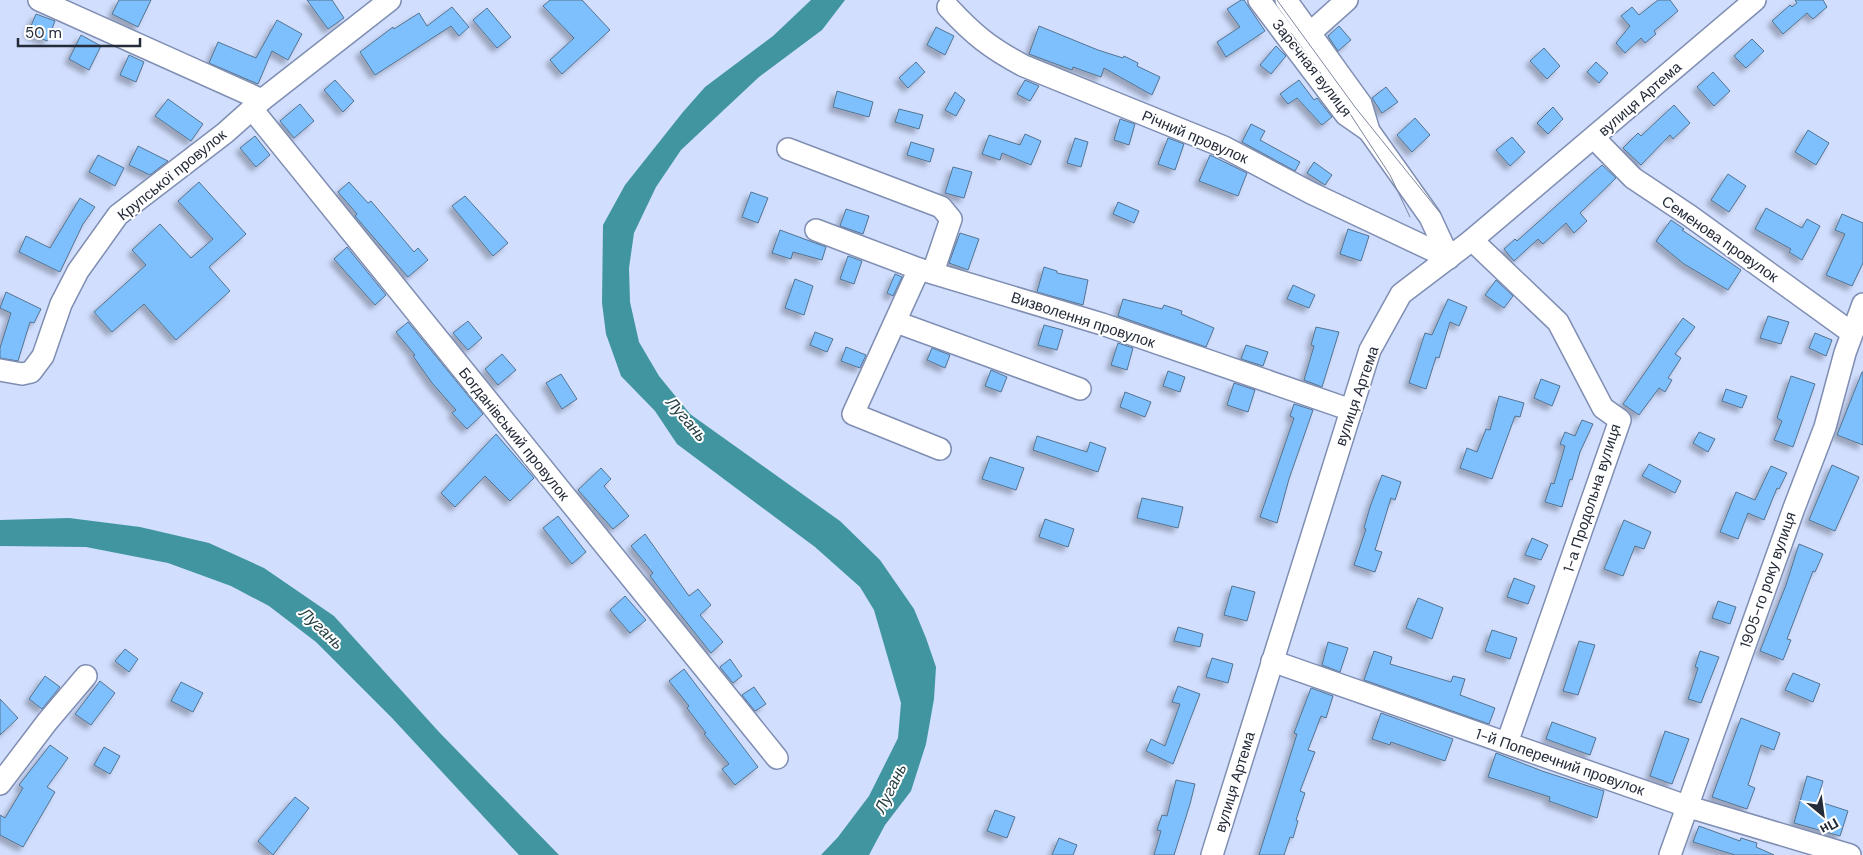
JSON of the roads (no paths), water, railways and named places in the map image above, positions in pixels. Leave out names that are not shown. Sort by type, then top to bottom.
[{"type":"street","name":"Богданівський провулок","points":[[39,0],[257,105],[777,758]]},
{"type":"street","name":"Крупської провулок","points":[[0,370],[22,374],[31,372],[43,356],[61,304],[78,271],[118,216],[390,0]]},
{"type":"street","name":"Зарєчная вулиця","points":[[1260,0],[1346,115],[1369,130]]},
{"type":"street","name":"Зарєчная вулиця","points":[[1286,0],[1361,104],[1369,130],[1430,217],[1449,258]]},
{"type":"street","points":[[1310,33],[1347,0]]},
{"type":"street","name":"вулиця Артема","points":[[1212,855],[1370,350],[1401,294],[1472,240],[1755,0]]},
{"type":"street","name":"Річний провулок","points":[[948,7],[974,35],[993,49],[1024,66],[1224,147],[1311,193],[1449,258]]},
{"type":"street","name":"Семенова провулок","points":[[1594,138],[1633,178],[1690,216],[1852,333]]},
{"type":"street","points":[[788,149],[941,207],[951,219],[926,270],[896,322],[853,414],[940,449]]},
{"type":"street","name":"Визволення провулок","points":[[816,230],[926,270],[1102,324],[1351,410]]},
{"type":"street","name":"1-а Продольна вулиця","points":[[1472,240],[1558,322],[1603,408],[1620,420],[1507,743]]},
{"type":"street","name":"1905-го року вулиця","points":[[1670,855],[1689,807],[1794,508],[1854,357],[1852,333],[1863,304]]},
{"type":"street","points":[[896,322],[1080,389]]},
{"type":"street","name":"1-й Поперечний провулок","points":[[1272,661],[1689,807],[1850,855]]},
{"type":"street","points":[[0,784],[47,722],[86,676]]},
{"type":"water","name":"Лугань","points":[[811,0],[845,0],[822,30],[759,77],[681,150],[656,187],[634,233],[629,268],[630,302],[639,342],[659,376],[690,414],[840,521],[880,560],[914,609],[936,667],[934,699],[926,744],[911,791],[885,825],[869,855],[821,855],[838,837],[869,796],[898,738],[901,703],[874,610],[860,587],[815,547],[677,444],[655,411],[621,376],[606,334],[602,303],[603,225],[625,185],[705,87],[773,36]]},
{"type":"water","name":"Лугань","points":[[69,518],[140,527],[209,543],[264,568],[334,616],[439,732],[559,855],[519,855],[392,718],[316,642],[269,606],[231,586],[168,563],[86,547],[0,546],[0,520]]},
{"type":"tram line","points":[[1277,0],[1355,107],[1441,214]]},
{"type":"tram line","points":[[1291,33],[1322,75]]},
{"type":"tram line","points":[[1343,103],[1390,175],[1410,217]]}]
